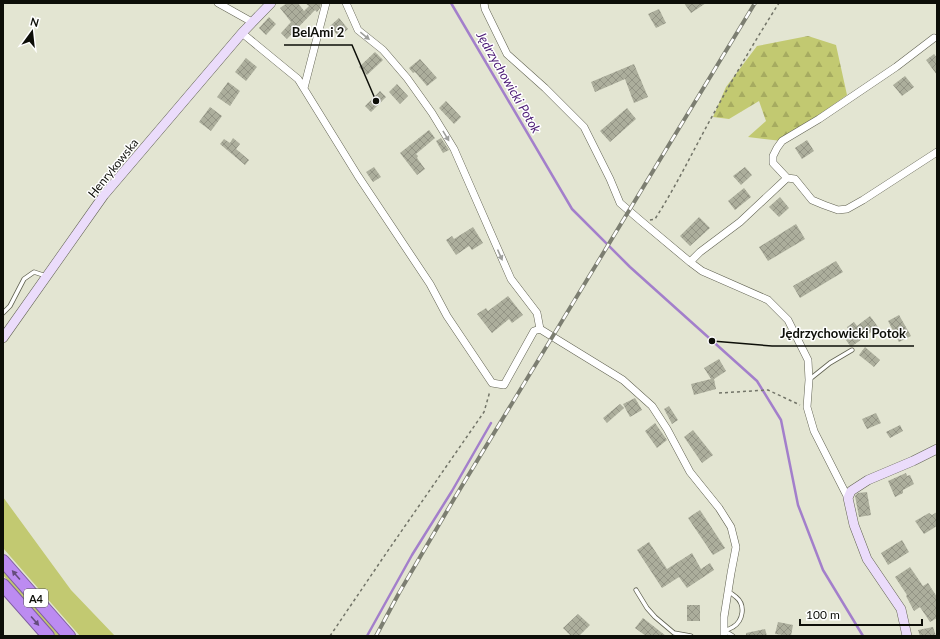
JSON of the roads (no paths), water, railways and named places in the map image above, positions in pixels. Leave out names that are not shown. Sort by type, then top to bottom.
[{"type":"highway","name":"A4","points":[[3,561],[69,636]]},
{"type":"highway","name":"A4","points":[[3,585],[48,636]]},
{"type":"main road","name":"Henrykowska","points":[[3,338],[104,195],[242,33],[270,3]]},
{"type":"main road","points":[[907,636],[901,609],[868,559],[854,525],[848,498],[851,491],[868,480],[913,461],[937,448]]},
{"type":"street","points":[[218,3],[252,22]]},
{"type":"street","points":[[304,88],[326,3]]},
{"type":"street","points":[[346,3],[358,30],[383,50],[407,78],[447,137],[454,149],[511,279],[537,313],[540,329],[623,380],[652,406],[668,429],[690,472],[720,508],[731,527],[736,547],[724,617],[724,633]]},
{"type":"street","points":[[484,3],[507,54],[545,88],[584,127],[610,179],[620,203],[702,271],[768,300],[788,320],[808,360],[809,380],[807,407],[814,431],[848,498]]},
{"type":"street","points":[[242,33],[298,79],[358,176],[430,284],[447,316],[492,383],[504,385],[534,331],[540,329]]},
{"type":"street","points":[[934,38],[896,67],[782,141],[777,148],[772,164],[787,178],[795,179],[812,200],[838,210],[847,209],[863,200],[937,152]]},
{"type":"street","points":[[690,262],[700,252],[740,222],[787,178]]},
{"type":"lane","points":[[3,313],[10,306],[24,279],[34,272],[47,276]]},
{"type":"lane","points":[[809,380],[830,363],[852,350]]},
{"type":"lane","points":[[636,590],[646,608],[672,634],[690,636]]},
{"type":"lane","points":[[724,633],[739,622],[742,606],[737,597],[728,592]]},
{"type":"lane","points":[[724,633],[733,636]]},
{"type":"waterway","name":"Jędrzychowicki Potok","points":[[451,3],[572,209],[630,267],[757,381],[781,420],[798,505],[823,570],[863,636]]},
{"type":"waterway","points":[[367,636],[412,555],[452,491],[491,423]]},
{"type":"railway","points":[[376,636],[399,593],[454,499],[755,3]]},
{"type":"place","name":"BelAmi 2","points":[[376,101]]},
{"type":"place","name":"Jędrzychowicki Potok","points":[[712,341]]}]
